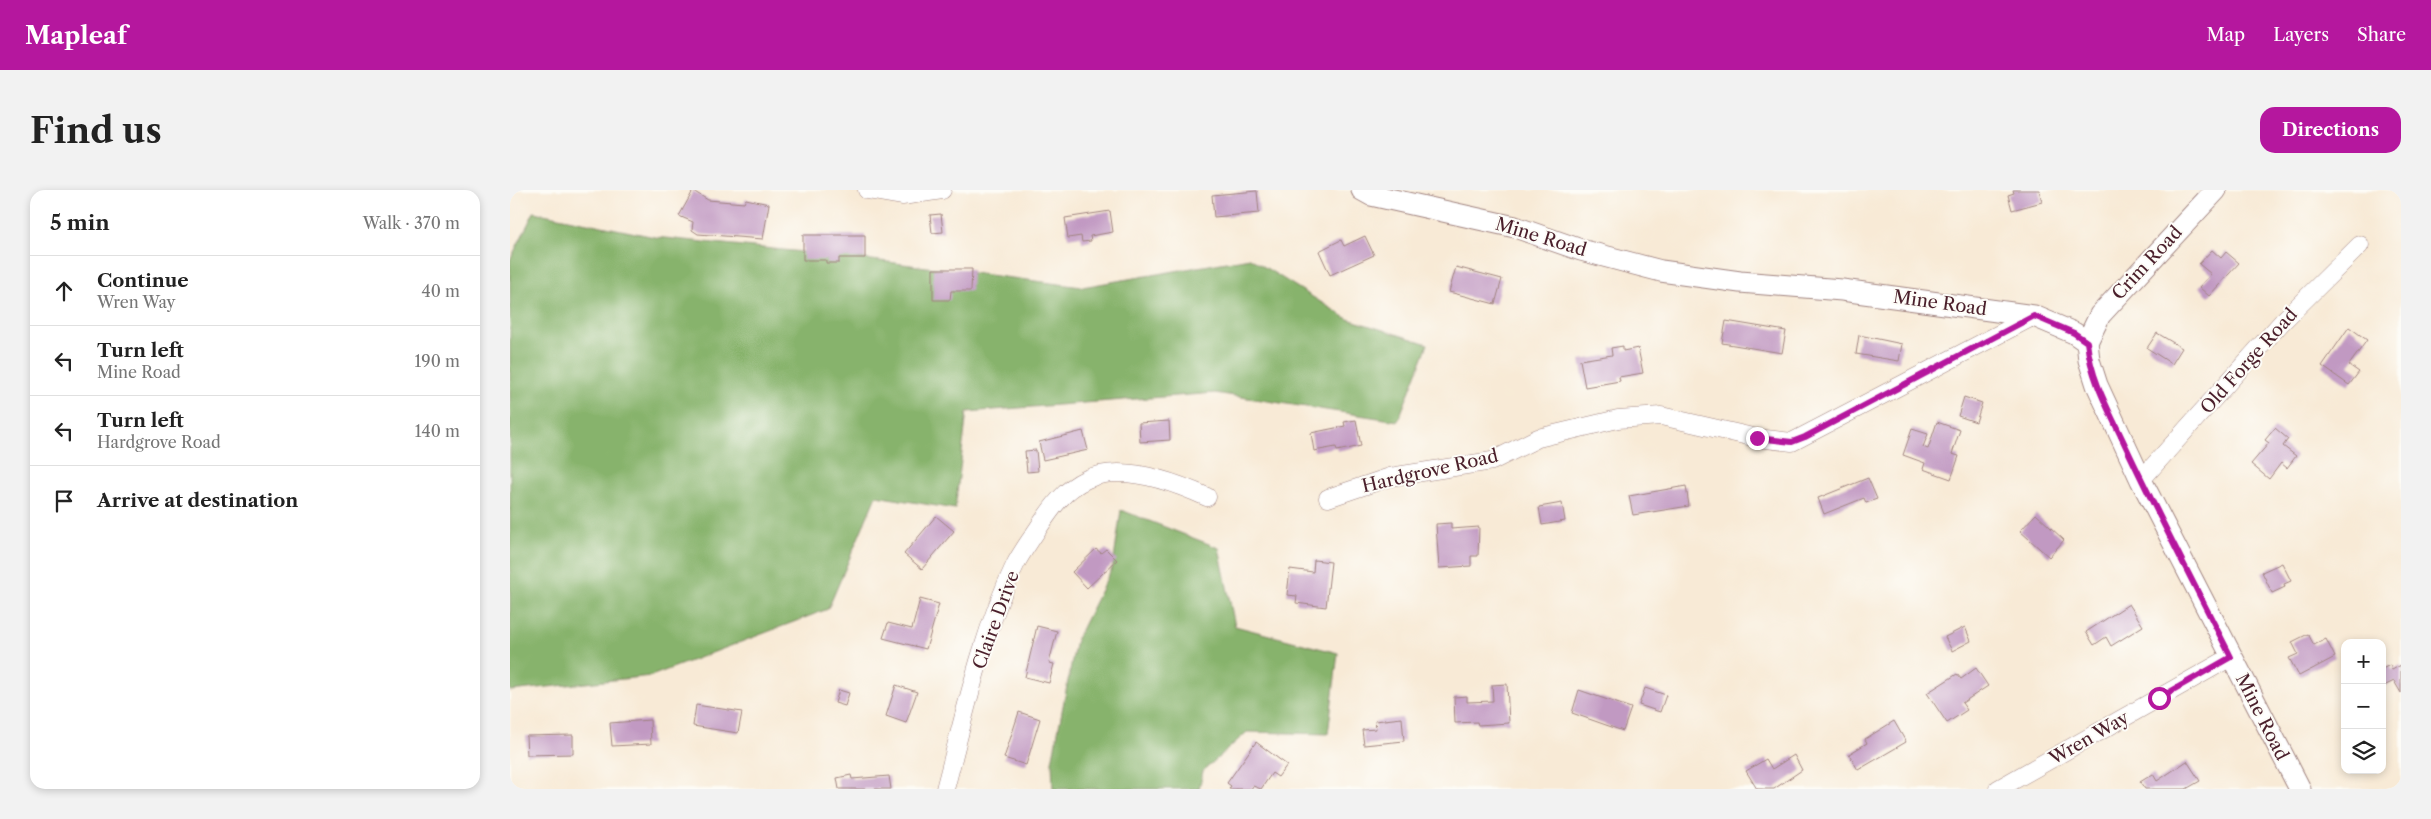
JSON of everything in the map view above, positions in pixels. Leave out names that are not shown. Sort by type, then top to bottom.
[{"type":"street","points":[[867,190],[902,196],[942,190]]},
{"type":"street","name":"Mine Road","points":[[1362,190],[1371,195],[1515,227],[1581,250],[1662,271],[1740,282],[1842,290],[2034,316],[2074,333],[2087,342],[2089,360],[2097,385],[2142,480],[2300,789]]},
{"type":"street","name":"Crim Road","points":[[2087,342],[2100,315],[2216,190]]},
{"type":"street","name":"Old Forge Road","points":[[2142,480],[2282,322],[2360,244]]},
{"type":"street","name":"Hardgrove Road","points":[[1328,498],[1390,478],[1492,461],[1538,438],[1618,419],[1661,416],[1757,438],[1792,442],[2034,316]]},
{"type":"street","name":"Claire Drive","points":[[945,789],[996,608],[1016,563],[1051,508],[1066,491],[1088,479],[1104,475],[1140,474],[1179,484],[1207,497]]},
{"type":"street","name":"Wren Way","points":[[1998,789],[2231,657]]},
{"type":"green space","points":[[534,212],[655,237],[833,255],[1082,287],[1250,258],[1348,319],[1428,344],[1398,421],[1215,393],[967,412],[955,509],[876,496],[828,609],[651,676],[510,691],[510,260]]},
{"type":"green space","points":[[1121,510],[1219,548],[1235,626],[1338,653],[1328,734],[1247,732],[1203,771],[1199,789],[1053,789],[1052,762],[1076,640],[1113,566]]},
{"type":"building","points":[[2013,190],[2039,190],[2042,202],[2012,210],[2008,195],[2014,193]]},
{"type":"building","points":[[693,191],[708,200],[744,203],[746,199],[769,204],[763,239],[698,234],[692,230],[693,222],[679,216]]},
{"type":"building","points":[[1257,191],[1259,213],[1214,217],[1212,195]]},
{"type":"building","points":[[1110,211],[1113,232],[1090,236],[1091,241],[1082,242],[1081,236],[1068,238],[1065,218]]},
{"type":"building","points":[[941,214],[943,232],[932,233],[930,215]]},
{"type":"building","points":[[803,235],[865,235],[865,258],[839,258],[839,263],[826,263],[826,260],[803,260]]},
{"type":"building","points":[[1365,236],[1374,255],[1330,275],[1319,251],[1341,240],[1344,246]]},
{"type":"building","points":[[2212,250],[2221,258],[2226,252],[2239,263],[2209,296],[2199,287],[2211,274],[2199,264]]},
{"type":"building","points":[[1456,267],[1502,279],[1495,304],[1449,292]]},
{"type":"building","points":[[933,269],[972,269],[971,291],[951,291],[950,300],[933,300]]},
{"type":"building","points":[[1726,321],[1786,331],[1782,353],[1722,343]]},
{"type":"building","points":[[2349,327],[2367,340],[2349,365],[2359,372],[2349,385],[2322,366]]},
{"type":"building","points":[[2157,333],[2182,348],[2172,364],[2147,348]]},
{"type":"building","points":[[1859,335],[1902,344],[1899,361],[1856,354]]},
{"type":"building","points":[[1623,346],[1623,351],[1638,348],[1643,373],[1619,377],[1620,381],[1585,387],[1580,360],[1612,355],[1611,348]]},
{"type":"building","points":[[1964,397],[1982,403],[1976,422],[1958,416]]},
{"type":"building","points":[[1356,420],[1361,446],[1337,451],[1336,447],[1314,451],[1311,433],[1345,426],[1344,422]]},
{"type":"building","points":[[1169,421],[1170,440],[1140,442],[1139,423]]},
{"type":"building","points":[[1937,422],[1960,430],[1952,454],[1959,456],[1951,479],[1923,469],[1925,463],[1903,455],[1912,429],[1928,434],[1923,447],[1928,449]]},
{"type":"building","points":[[2275,428],[2288,439],[2283,446],[2296,456],[2287,468],[2281,463],[2269,479],[2251,464],[2269,443],[2265,440]]},
{"type":"building","points":[[1083,431],[1088,450],[1043,460],[1039,442]]},
{"type":"building","points":[[1036,450],[1038,471],[1027,472],[1025,451]]},
{"type":"building","points":[[1868,478],[1877,499],[1866,503],[1864,498],[1824,514],[1818,498]]},
{"type":"building","points":[[1686,486],[1689,506],[1633,515],[1629,496]]},
{"type":"building","points":[[1562,503],[1565,521],[1542,525],[1539,507]]},
{"type":"building","points":[[2036,514],[2064,540],[2049,557],[2020,531]]},
{"type":"building","points":[[936,516],[954,531],[922,569],[904,554]]},
{"type":"building","points":[[1451,523],[1451,529],[1479,527],[1478,556],[1471,556],[1471,566],[1439,568],[1436,524]]},
{"type":"building","points":[[1096,549],[1101,553],[1106,549],[1117,560],[1087,588],[1072,572]]},
{"type":"building","points":[[1314,560],[1331,562],[1326,607],[1296,603],[1297,596],[1287,595],[1290,569],[1313,572]]},
{"type":"building","points":[[2282,563],[2291,581],[2284,584],[2285,587],[2272,593],[2262,572]]},
{"type":"building","points":[[920,599],[939,604],[926,649],[883,638],[888,623],[912,629]]},
{"type":"building","points":[[2129,604],[2143,626],[2111,646],[2106,637],[2094,645],[2086,632]]},
{"type":"building","points":[[1037,626],[1057,631],[1049,663],[1054,664],[1049,683],[1025,677]]},
{"type":"building","points":[[1965,627],[1971,641],[1952,651],[1945,637]]},
{"type":"building","points":[[2308,634],[2314,645],[2326,639],[2335,657],[2299,676],[2289,658],[2298,654],[2292,642]]},
{"type":"building","points":[[2390,665],[2392,670],[2401,665],[2401,693],[2394,681],[2386,685],[2386,667]]},
{"type":"building","points":[[1976,668],[1988,686],[1962,703],[1967,710],[1947,723],[1927,693],[1957,674],[1961,679]]},
{"type":"building","points":[[1507,684],[1509,723],[1478,725],[1477,722],[1455,723],[1454,697],[1467,696],[1467,702],[1493,701],[1492,685]]},
{"type":"building","points":[[896,685],[917,692],[906,723],[886,716]]},
{"type":"building","points":[[1645,688],[1666,695],[1660,712],[1639,705]]},
{"type":"building","points":[[839,690],[849,693],[845,706],[835,703]]},
{"type":"building","points":[[1579,690],[1631,708],[1623,731],[1572,713]]},
{"type":"building","points":[[696,705],[742,712],[738,733],[693,726]]},
{"type":"building","points":[[1019,712],[1040,719],[1026,765],[1004,758]]},
{"type":"building","points":[[1402,718],[1404,741],[1364,745],[1362,730],[1376,729],[1375,721]]},
{"type":"building","points":[[650,720],[651,744],[612,746],[610,723]]},
{"type":"building","points":[[1894,721],[1906,742],[1858,770],[1849,754],[1867,743],[1865,739]]},
{"type":"building","points":[[573,735],[573,754],[527,755],[526,736]]},
{"type":"building","points":[[1256,742],[1287,765],[1278,777],[1272,773],[1261,789],[1253,786],[1251,789],[1229,789],[1231,786],[1227,783]]},
{"type":"building","points":[[1794,755],[1802,770],[1774,789],[1757,789],[1746,771],[1766,759],[1772,769]]},
{"type":"building","points":[[2187,761],[2200,781],[2186,789],[2145,789],[2140,782],[2153,774],[2157,781]]},
{"type":"building","points":[[851,775],[852,779],[889,776],[891,789],[839,789],[837,778]]},
{"type":"route","points":[[1757,438],[1792,442],[1805,437],[2034,316],[2074,333],[2087,342],[2089,360],[2097,385],[2142,480],[2231,657],[2159,698]]}]
